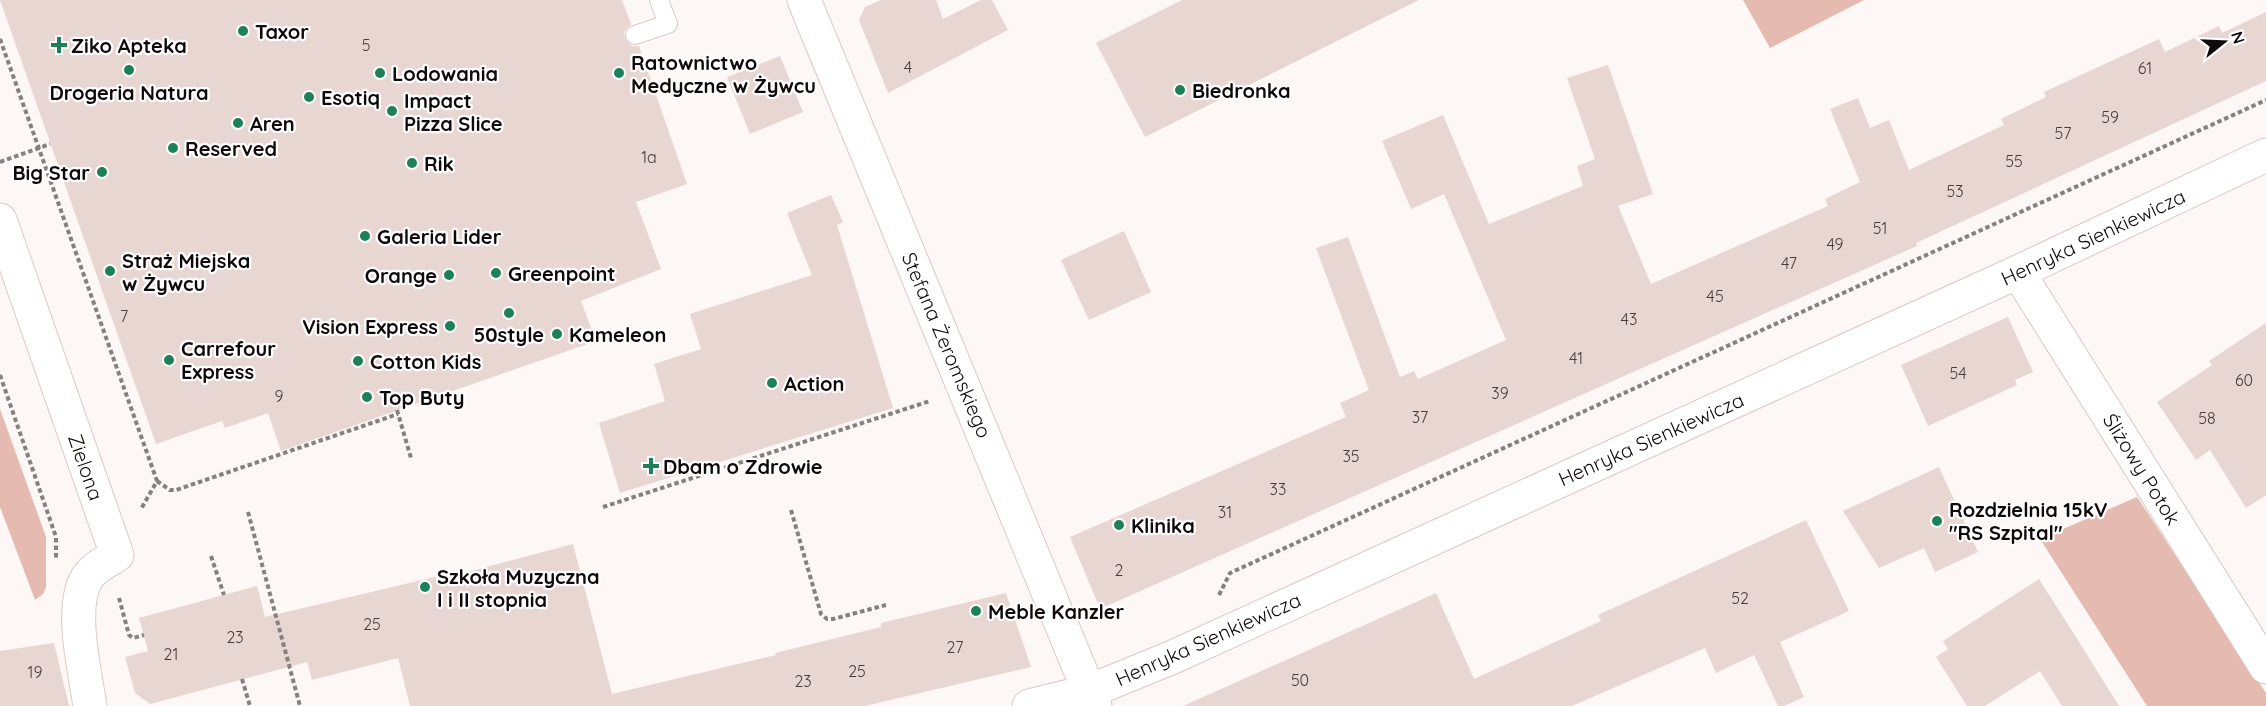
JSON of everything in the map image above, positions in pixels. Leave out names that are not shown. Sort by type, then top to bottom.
[{"type":"street","name":"Stefana Żeromskiego","points":[[804,0],[1093,698]]},
{"type":"street","name":"Henryka Sienkiewicza","points":[[1029,706],[1093,698],[1173,657],[2018,272],[2266,155]]},
{"type":"street","name":"Zielona","points":[[0,220],[117,555],[88,575],[81,590],[79,611],[90,706]]},
{"type":"street","name":"Śliżowy Potok","points":[[2018,272],[2266,667]]},
{"type":"lane","points":[[635,36],[668,24],[659,0]]},
{"type":"path","points":[[0,39],[157,481],[170,490],[176,490],[397,412],[411,458]]},
{"type":"path","points":[[1230,573],[2266,100]]},
{"type":"path","points":[[0,162],[50,144]]},
{"type":"path","points":[[0,375],[56,537],[55,564]]},
{"type":"path","points":[[603,507],[931,401]]},
{"type":"path","points":[[141,509],[157,481]]},
{"type":"path","points":[[791,510],[821,614],[827,619],[833,619],[886,605]]},
{"type":"path","points":[[248,512],[288,653],[300,706]]},
{"type":"path","points":[[211,556],[224,595]]},
{"type":"path","points":[[117,591],[129,635],[134,638],[144,635]]},
{"type":"path","points":[[242,679],[250,706]]},
{"type":"shaded area","points":[[1743,0],[1864,0],[1770,48]]},
{"type":"shaded area","points":[[0,409],[46,537],[46,587],[43,594],[35,600],[0,507]]},
{"type":"shaded area","points":[[2137,497],[2266,693],[2266,706],[2147,706],[2040,539]]},
{"type":"building","name":"Galeria Lider","points":[[0,0],[622,0],[631,24],[624,32],[625,39],[632,46],[639,46],[687,184],[636,202],[661,269],[581,301],[596,341],[281,451],[268,413],[225,428],[222,421],[156,444]]},
{"type":"building","points":[[881,0],[936,0],[943,19],[981,0],[992,0],[1008,30],[888,93],[859,20],[865,7]]},
{"type":"building","name":"Biedronka","points":[[1182,0],[1419,0],[1145,137],[1096,43]]},
{"type":"building","points":[[2266,12],[2266,81],[1916,243],[1917,246],[1100,609],[1070,537],[1346,417],[1340,403],[1369,390],[1316,248],[1348,237],[1400,377],[1414,371],[1418,379],[1506,340],[1444,194],[1411,209],[1382,141],[1443,115],[1489,224],[1583,186],[1577,166],[1595,159],[1567,78],[1608,65],[1653,194],[1618,206],[1651,284],[1828,206],[1825,199],[1860,182],[1830,109],[1858,98],[1870,128],[1889,120],[1909,170],[2004,125],[2001,119],[2046,97],[2044,92],[2159,39],[2165,52],[2219,26],[2222,33]]},
{"type":"building","points":[[780,56],[803,112],[750,134],[727,77]]},
{"type":"building","name":"Action","points":[[831,195],[843,222],[837,225],[893,408],[620,493],[599,423],[665,401],[654,364],[701,349],[690,314],[812,275],[787,213]]},
{"type":"building","points":[[1124,231],[1151,292],[1089,320],[1061,260]]},
{"type":"building","points":[[2008,317],[2033,372],[2015,380],[2017,385],[1928,426],[1901,365]]},
{"type":"building","points":[[2266,323],[2266,495],[2246,508],[2210,450],[2196,460],[2157,402],[2212,365],[2209,361]]},
{"type":"building","points":[[1939,467],[1978,552],[1935,572],[1924,548],[1879,568],[1843,511]]},
{"type":"building","points":[[1806,520],[1849,611],[1780,642],[1804,697],[1784,706],[1778,706],[1754,655],[1716,673],[1705,648],[1572,706],[1183,706],[1436,593],[1474,679],[1601,621],[1598,615]]},
{"type":"building","points":[[573,544],[612,694],[776,655],[775,653],[881,627],[881,623],[1006,593],[1031,667],[865,706],[410,706],[398,658],[312,680],[307,662],[150,704],[135,693],[125,657],[148,651],[139,618],[257,586],[265,617],[435,577],[437,580]]},
{"type":"building","points":[[2039,579],[2119,706],[2062,706],[2040,671],[1985,706],[1967,706],[1936,657],[1948,649],[1943,641]]},
{"type":"building","points":[[54,643],[69,706],[0,706],[0,651]]},
{"type":"place","name":"Taxor","points":[[243,31]]},
{"type":"place","name":"Ziko Apteka","points":[[59,45]]},
{"type":"place","name":"Drogeria Natura","points":[[129,70]]},
{"type":"place","name":"Lodowania","points":[[380,73]]},
{"type":"place","name":"Ratownictwo Medyczne w Żywcu","points":[[619,73]]},
{"type":"place","name":"Biedronka","points":[[1180,90]]},
{"type":"place","name":"Esotiq","points":[[309,97]]},
{"type":"place","name":"Impact Pizza Slice","points":[[392,111]]},
{"type":"place","name":"Aren","points":[[238,123]]},
{"type":"place","name":"Reserved","points":[[173,148]]},
{"type":"place","name":"Rik","points":[[412,163]]},
{"type":"place","name":"Big Star","points":[[102,172]]},
{"type":"place","name":"Galeria Lider","points":[[365,236]]},
{"type":"place","name":"Straż Miejska w Żywcu","points":[[110,271]]},
{"type":"place","name":"Greenpoint","points":[[496,273]]},
{"type":"place","name":"Orange","points":[[449,275]]},
{"type":"place","name":"50style","points":[[509,313]]},
{"type":"place","name":"Vision Express","points":[[450,326]]},
{"type":"place","name":"Kameleon","points":[[557,334]]},
{"type":"place","name":"Carrefour Express","points":[[169,360]]},
{"type":"place","name":"Cotton Kids","points":[[358,361]]},
{"type":"place","name":"Action","points":[[772,383]]},
{"type":"place","name":"Top Buty","points":[[367,397]]},
{"type":"place","name":"Dbam o Zdrowie","points":[[651,466]]},
{"type":"place","name":"Rozdzielnia 15kV \"RS Szpital\"","points":[[1937,521]]},
{"type":"place","name":"Klinika","points":[[1119,525]]},
{"type":"place","name":"Szkoła Muzyczna I i II stopnia","points":[[425,587]]},
{"type":"place","name":"Meble Kanzler","points":[[976,611]]}]
